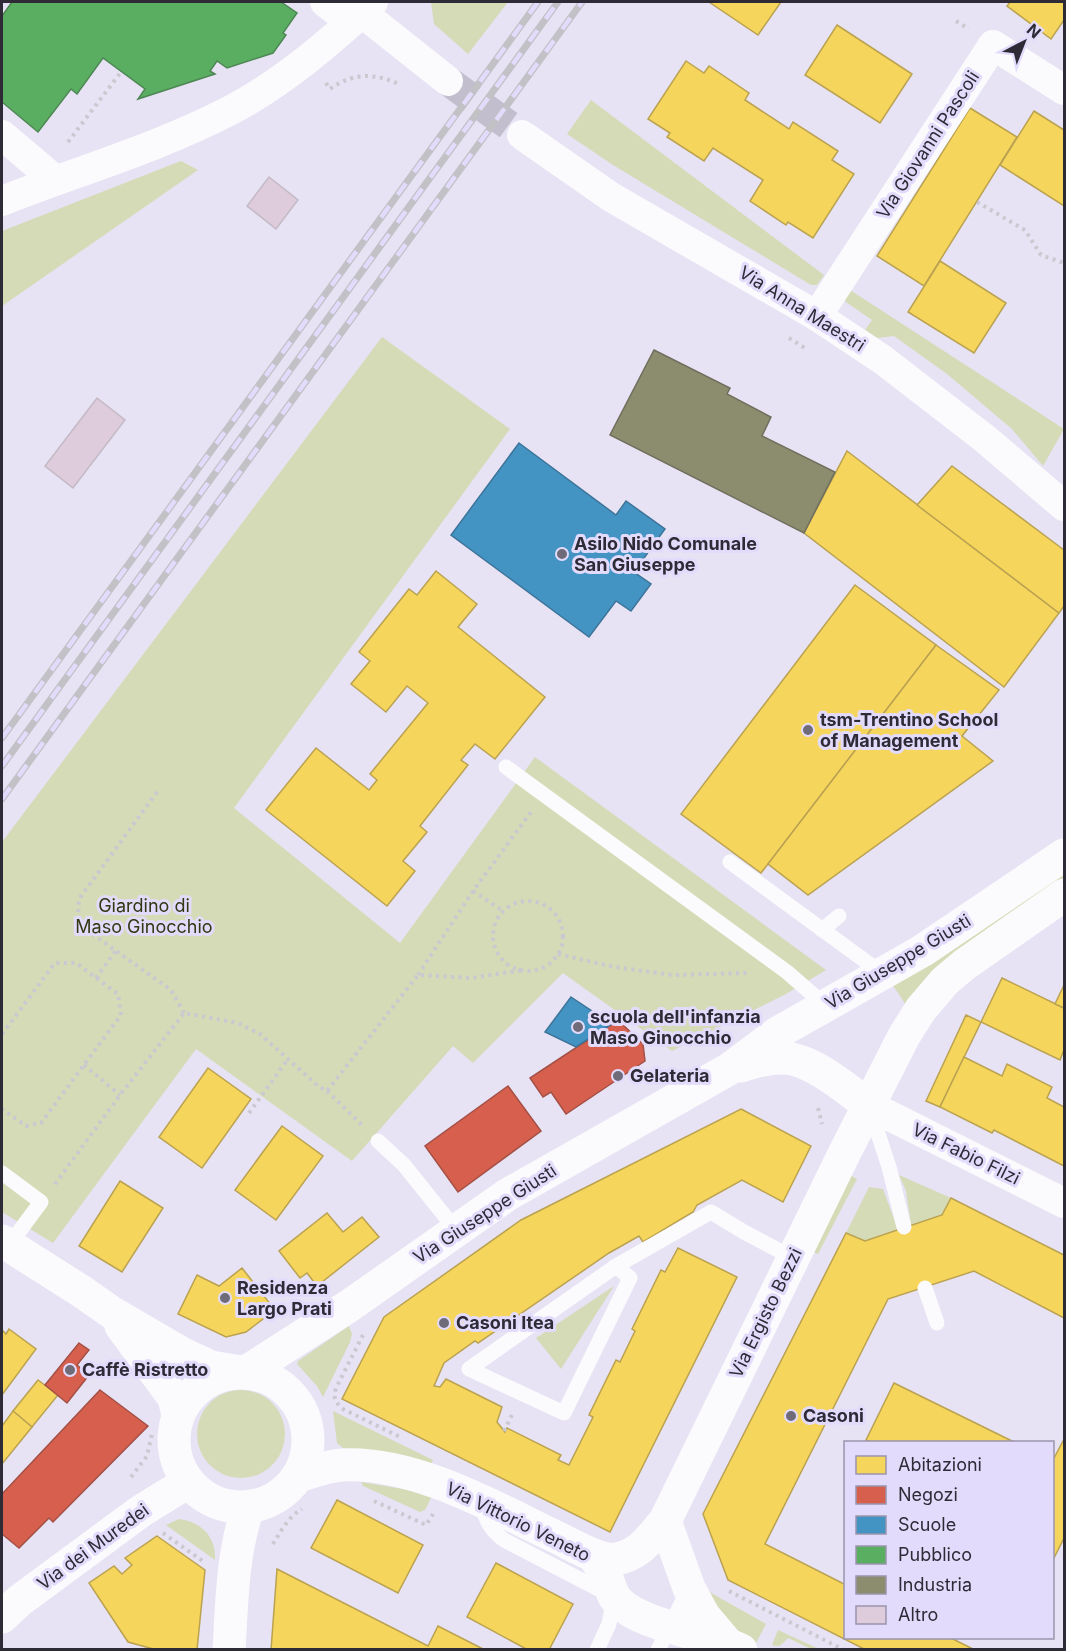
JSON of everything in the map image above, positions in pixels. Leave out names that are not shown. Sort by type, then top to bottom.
[{"type":"street","points":[[325,2],[362,12],[448,81]]},
{"type":"street","points":[[2,201],[153,146],[233,109],[308,59],[362,12]]},
{"type":"street","name":"Via Giovanni Pascoli","points":[[817,316],[993,45],[1065,90]]},
{"type":"street","points":[[2,135],[55,180]]},
{"type":"street","name":"Via Anna Maestri","points":[[522,135],[611,197],[817,316],[883,360],[966,424],[1065,507]]},
{"type":"street","name":"Via Giuseppe Giusti","points":[[244,1372],[349,1306],[507,1195],[731,1068],[779,1032],[884,975],[1065,855]]},
{"type":"street","name":"Via Giuseppe Giusti","points":[[731,1068],[766,1059],[797,1060],[826,1076],[868,1106],[904,1036],[921,1009],[945,981],[964,965],[1065,895]]},
{"type":"street","name":"Via Fabio Filzi","points":[[868,1106],[1065,1203]]},
{"type":"street","name":"Via Ergisto Bezzi","points":[[593,1555],[613,1560],[637,1552],[665,1521],[868,1106]]},
{"type":"street","points":[[5,1243],[111,1312],[183,1354],[211,1367],[244,1372],[276,1382],[301,1408],[307,1425],[308,1443],[304,1490],[285,1491],[268,1501],[248,1508],[232,1508],[208,1499],[188,1482],[179,1466],[174,1448],[174,1431],[165,1422]]},
{"type":"street","points":[[111,1312],[174,1398],[165,1422]]},
{"type":"street","points":[[165,1422],[197,1389],[218,1377],[244,1372]]},
{"type":"street","name":"Via Vittorio Veneto","points":[[304,1490],[339,1465],[359,1465],[399,1472],[447,1486],[481,1500],[593,1555],[606,1576],[614,1597],[627,1610],[642,1618],[664,1638],[734,1646]]},
{"type":"street","name":"Via dei Muredei","points":[[2,1617],[19,1601],[141,1510],[188,1482]]},
{"type":"street","points":[[229,1650],[234,1571],[242,1525],[248,1508]]},
{"type":"street","points":[[665,1521],[689,1588],[705,1616],[734,1646]]},
{"type":"lane","points":[[506,767],[787,972],[826,1006]]},
{"type":"lane","points":[[730,862],[884,975]]},
{"type":"lane","points":[[822,930],[839,916]]},
{"type":"lane","points":[[868,1106],[889,1167],[904,1227]]},
{"type":"lane","points":[[378,1141],[404,1165],[456,1230]]},
{"type":"lane","points":[[2,1173],[41,1202],[5,1243]]},
{"type":"lane","points":[[616,1266],[630,1278],[564,1413],[469,1369],[616,1266],[711,1212],[793,1258]]},
{"type":"lane","points":[[925,1288],[937,1323]]},
{"type":"lane","points":[[481,1500],[488,1524],[504,1540],[614,1597],[609,1624],[597,1650]]},
{"type":"lane","points":[[664,1638],[689,1588]]},
{"type":"path","points":[[68,142],[121,72]]},
{"type":"path","points":[[324,81],[330,89],[356,75],[390,80]]},
{"type":"path","points":[[977,202],[1025,230],[1041,255],[1065,264]]},
{"type":"path","points":[[785,336],[816,355]]},
{"type":"path","points":[[157,792],[79,899],[78,916],[91,933],[117,949],[171,990],[184,1013]]},
{"type":"path","points":[[327,1091],[418,975],[473,891],[544,794]]},
{"type":"path","points":[[473,891],[503,911]]},
{"type":"path","points":[[418,975],[471,978],[543,967],[552,962],[562,943],[563,932],[560,921],[544,905],[534,901],[512,904],[496,920],[493,930],[497,952],[512,967],[523,970]]},
{"type":"path","points":[[96,978],[117,949]]},
{"type":"path","points":[[558,954],[614,967],[673,975],[787,972]]},
{"type":"path","points":[[2,1034],[55,963],[76,963],[118,994],[121,1015],[41,1123],[26,1126],[2,1109]]},
{"type":"path","points":[[184,1013],[238,1023],[260,1034],[318,1086],[327,1091],[378,1141]]},
{"type":"path","points":[[41,1202],[184,1013]]},
{"type":"path","points":[[249,1113],[288,1059]]},
{"type":"path","points":[[83,1065],[120,1095]]},
{"type":"path","points":[[817,1106],[821,1117],[822,1132]]},
{"type":"path","points":[[362,1329],[364,1336],[336,1388],[334,1397],[336,1404],[405,1439]]},
{"type":"path","points":[[130,1479],[147,1456],[152,1438],[165,1422]]},
{"type":"path","points":[[272,1547],[280,1531],[296,1513],[304,1490]]},
{"type":"path","points":[[372,1500],[426,1525],[438,1505]]},
{"type":"path","points":[[155,1527],[212,1568]]},
{"type":"path","points":[[723,1585],[739,1597],[844,1650]]},
{"type":"green space","points":[[431,2],[508,2],[468,54],[434,24]]},
{"type":"green space","points":[[591,100],[824,275],[817,285],[811,285],[613,165],[567,134]]},
{"type":"green space","points":[[181,161],[198,170],[2,306],[2,231]]},
{"type":"green space","points":[[850,290],[1064,429],[1043,466],[1012,429],[947,374],[894,336],[877,338],[865,330],[872,320],[843,300]]},
{"type":"green space","name":"Giardino di Maso Ginocchio","points":[[382,337],[510,429],[234,808],[400,943],[535,757],[826,970],[786,994],[672,1051],[563,973],[473,1063],[453,1046],[352,1161],[196,1049],[53,1243],[2,1212],[2,842]]},
{"type":"green space","points":[[1064,868],[1064,882],[908,1008],[892,984]]},
{"type":"green space","points":[[850,1175],[857,1179],[818,1254],[811,1251]]},
{"type":"green space","points":[[899,1175],[951,1198],[942,1215],[911,1225],[906,1191]]},
{"type":"green space","points":[[869,1187],[883,1189],[898,1230],[865,1241],[846,1233]]},
{"type":"green space","points":[[614,1286],[561,1369],[536,1338]]},
{"type":"green space","points":[[349,1326],[352,1334],[350,1342],[323,1397],[317,1386],[297,1364],[298,1361]]},
{"type":"green space","points":[[241,1390],[258,1394],[272,1403],[281,1417],[285,1434],[281,1451],[272,1465],[258,1474],[241,1478],[224,1474],[210,1465],[201,1451],[197,1434],[201,1417],[210,1403],[224,1394]]},
{"type":"green space","points":[[333,1411],[433,1460],[429,1470],[366,1452],[343,1448],[337,1443]]},
{"type":"green space","points":[[361,1482],[433,1494],[425,1510],[420,1512],[363,1486]]},
{"type":"green space","points":[[179,1519],[194,1523],[206,1532],[213,1544],[215,1560],[166,1525]]},
{"type":"green space","points":[[704,1589],[766,1624],[756,1643],[727,1625]]},
{"type":"green space","points":[[778,1630],[819,1649],[811,1649],[788,1638],[779,1646],[772,1645]]},
{"type":"building: Abitazioni","points":[[709,2],[781,2],[758,35]]},
{"type":"building: Abitazioni","points":[[1010,2],[1064,2],[1064,20],[1051,39],[1007,6]]},
{"type":"building: Abitazioni","points":[[837,25],[912,74],[880,123],[805,75]]},
{"type":"building: Abitazioni","points":[[686,61],[704,73],[709,66],[749,93],[745,100],[789,129],[793,122],[838,151],[832,160],[854,174],[813,238],[788,222],[786,225],[750,201],[763,180],[713,148],[704,161],[667,137],[670,133],[648,119]]},
{"type":"building: Abitazioni","points":[[970,108],[1017,137],[924,286],[877,256]]},
{"type":"building: Abitazioni","points":[[1034,111],[1064,130],[1064,206],[1000,165]]},
{"type":"building: Abitazioni","points":[[940,261],[1006,303],[974,353],[908,312]]},
{"type":"building: Abitazioni","points":[[847,451],[1059,613],[1004,687],[804,533]]},
{"type":"building: Abitazioni","points":[[952,466],[1064,550],[1064,606],[1059,613],[917,505]]},
{"type":"building: Abitazioni","points":[[436,571],[477,604],[458,627],[545,697],[495,759],[475,744],[461,760],[468,765],[420,826],[427,832],[403,861],[415,871],[387,906],[266,810],[316,748],[369,790],[377,780],[370,774],[428,703],[407,686],[386,712],[351,684],[370,661],[359,652],[409,589],[417,595]]},
{"type":"building: Abitazioni","name":"tsm-Trentino School of Management","points":[[855,585],[936,645],[761,873],[681,814]]},
{"type":"building: Abitazioni","points":[[936,645],[999,690],[962,736],[993,761],[808,895],[768,864]]},
{"type":"building: Abitazioni","points":[[1002,978],[1064,1008],[1064,1050],[1060,1060],[981,1022]]},
{"type":"building: Abitazioni","points":[[1064,985],[1064,1008],[1055,1004]]},
{"type":"building: Abitazioni","points":[[966,1015],[981,1022],[940,1107],[926,1101]]},
{"type":"building: Abitazioni","points":[[964,1057],[1002,1076],[1007,1064],[1052,1087],[1047,1098],[1064,1107],[1064,1166],[994,1130],[992,1133],[940,1107]]},
{"type":"building: Abitazioni","points":[[208,1068],[251,1099],[202,1168],[159,1137]]},
{"type":"building: Abitazioni","name":"Casoni Itea","points":[[741,1109],[811,1146],[783,1202],[742,1180],[697,1205],[693,1212],[643,1242],[639,1236],[609,1253],[478,1343],[475,1341],[444,1363],[434,1386],[440,1387],[446,1379],[502,1407],[497,1422],[505,1432],[507,1428],[561,1455],[558,1460],[569,1465],[593,1417],[589,1415],[616,1360],[620,1362],[635,1331],[632,1329],[661,1270],[665,1272],[678,1248],[737,1277],[610,1532],[342,1399],[384,1317],[521,1220]]},
{"type":"building: Abitazioni","points":[[282,1126],[323,1156],[276,1220],[235,1190]]},
{"type":"building: Abitazioni","points":[[120,1181],[163,1208],[122,1272],[79,1246]]},
{"type":"building: Abitazioni","name":"Casoni","points":[[951,1198],[1064,1255],[1064,1318],[974,1271],[888,1299],[765,1544],[844,1584],[844,1639],[728,1580],[703,1514],[846,1233],[865,1241],[942,1215]]},
{"type":"building: Abitazioni","points":[[327,1213],[343,1232],[362,1217],[379,1237],[317,1286],[307,1273],[300,1278],[279,1251]]},
{"type":"building: Abitazioni","name":"Residenza Largo Prati","points":[[242,1268],[275,1310],[246,1332],[226,1337],[178,1314],[197,1275],[219,1286]]},
{"type":"building: Abitazioni","points":[[9,1329],[36,1349],[2,1395],[2,1330],[6,1334]]},
{"type":"building: Abitazioni","points":[[38,1380],[58,1395],[32,1427],[13,1411]]},
{"type":"building: Abitazioni","name":"Casoni","points":[[894,1383],[1012,1441],[869,1441],[866,1440]]},
{"type":"building: Abitazioni","points":[[13,1411],[32,1427],[2,1464],[2,1426]]},
{"type":"building: Abitazioni","points":[[1064,1439],[1064,1538],[1054,1558],[1054,1458]]},
{"type":"building: Abitazioni","points":[[337,1500],[423,1545],[398,1593],[311,1548]]},
{"type":"building: Abitazioni","points":[[157,1536],[205,1570],[197,1650],[157,1650],[128,1642],[89,1583],[114,1566],[122,1574],[132,1565],[125,1558]]},
{"type":"building: Abitazioni","points":[[496,1563],[573,1604],[549,1650],[528,1650],[467,1617]]},
{"type":"building: Abitazioni","points":[[277,1569],[428,1646],[438,1626],[485,1650],[271,1650]]},
{"type":"building: Abitazioni","name":"Casoni","points":[[844,1639],[953,1639],[975,1650],[866,1650]]},
{"type":"building: Negozi","points":[[618,1020],[643,1044],[645,1061],[566,1114],[551,1092],[543,1097],[530,1078]]},
{"type":"building: Negozi","points":[[508,1086],[541,1131],[458,1192],[425,1146]]},
{"type":"building: Negozi","name":"Caffè Ristretto","points":[[79,1343],[89,1350],[77,1365],[89,1375],[67,1403],[45,1385]]},
{"type":"building: Negozi","points":[[100,1390],[148,1426],[53,1522],[49,1518],[19,1548],[2,1534],[2,1494]]},
{"type":"building: Scuole","name":"Asilo Nido Comunale San Giuseppe","points":[[519,443],[616,515],[626,501],[665,529],[634,572],[651,584],[631,611],[616,601],[589,637],[451,535]]},
{"type":"building: Scuole","name":"scuola dell'infanzia Maso Ginocchio","points":[[571,997],[607,1021],[618,1020],[576,1047],[545,1032]]},
{"type":"building: Pubblico","points":[[12,2],[281,2],[297,13],[283,33],[286,35],[273,53],[227,68],[217,61],[210,71],[215,74],[138,99],[145,89],[103,58],[77,94],[71,89],[38,132],[2,102],[2,16]]},
{"type":"building: Industria","points":[[654,350],[730,388],[727,394],[771,417],[762,436],[835,472],[804,533],[610,435]]},
{"type":"building: Altro","points":[[269,177],[298,200],[276,229],[247,206]]},
{"type":"building: Altro","points":[[97,398],[125,420],[73,488],[45,466]]},
{"type":"tunnel","points":[[448,81],[522,135]]},
{"type":"railway","points":[[2,738],[538,2]]},
{"type":"railway","points":[[2,766],[558,2]]},
{"type":"railway","points":[[2,799],[582,2]]},
{"type":"place","name":"Asilo Nido Comunale San Giuseppe","points":[[562,554]]},
{"type":"place","name":"tsm-Trentino School of Management","points":[[808,730]]},
{"type":"place","name":"scuola dell'infanzia Maso Ginocchio","points":[[578,1027]]},
{"type":"place","name":"Gelateria","points":[[618,1076]]},
{"type":"place","name":"Residenza Largo Prati","points":[[225,1298]]},
{"type":"place","name":"Casoni Itea","points":[[444,1323]]},
{"type":"place","name":"Caffè Ristretto","points":[[70,1370]]},
{"type":"place","name":"Casoni","points":[[791,1416]]}]
